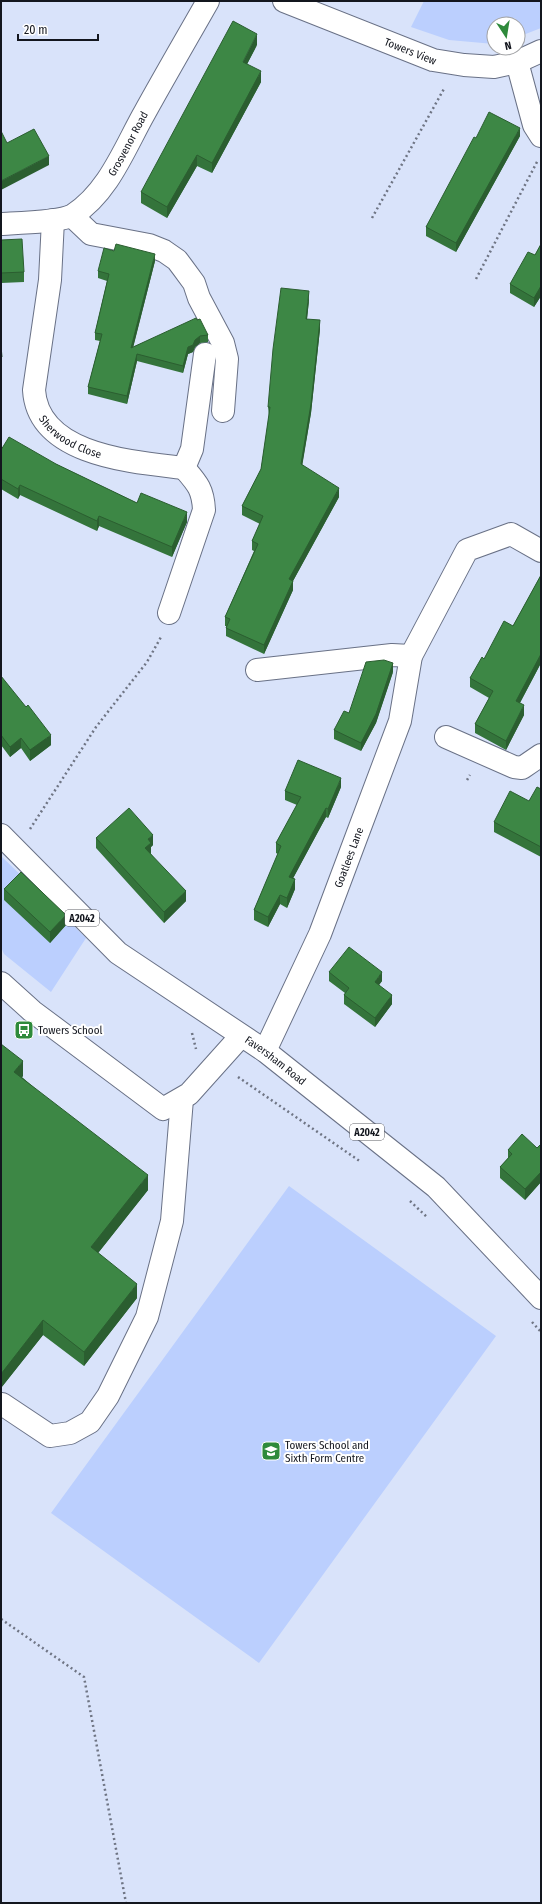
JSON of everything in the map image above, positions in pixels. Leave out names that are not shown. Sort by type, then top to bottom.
[{"type":"street","name":"Grosvenor Road","points":[[62,218],[97,195],[132,138],[144,113],[208,1]]},
{"type":"street","name":"Towers View","points":[[284,1],[432,60],[494,67],[517,62],[541,51]]},
{"type":"street","points":[[517,62],[534,125],[541,136]]},
{"type":"street","points":[[1,224],[62,218],[91,234],[149,245],[164,250],[177,260],[194,283],[199,298],[224,343],[227,359],[223,411]]},
{"type":"street","name":"Sherwood Close","points":[[62,218],[50,280],[34,390],[35,403],[40,415],[48,426],[78,446],[107,457],[184,468]]},
{"type":"street","points":[[169,613],[204,510],[204,498],[200,487],[184,468],[192,449],[205,354]]},
{"type":"street","name":"Goatlees Lane","points":[[265,1051],[320,934],[400,721],[411,656],[467,550],[512,534],[541,551]]},
{"type":"street","points":[[257,670],[392,655],[411,656]]},
{"type":"street","points":[[446,737],[514,767],[522,768],[541,755]]},
{"type":"street","name":"Faversham Road","points":[[1,835],[118,953],[265,1051],[436,1188],[541,1298]]},
{"type":"street","points":[[1,983],[32,1011],[163,1109],[189,1094],[241,1036]]},
{"type":"street","points":[[2,1404],[50,1436],[70,1433],[90,1422],[108,1396],[148,1317],[172,1221],[182,1099]]},
{"type":"path","points":[[372,218],[458,64]]},
{"type":"path","points":[[476,279],[541,154]]},
{"type":"path","points":[[16,851],[96,727],[147,662],[162,635],[169,613]]},
{"type":"path","points":[[212,1068],[240,1078],[362,1162]]},
{"type":"path","points":[[405,1196],[434,1223]]},
{"type":"path","points":[[532,1321],[541,1332]]},
{"type":"path","points":[[1,1619],[84,1677],[126,1903]]},
{"type":"shaded area","points":[[424,1],[541,1],[541,28],[526,34],[526,16],[486,16],[486,43],[449,40],[411,27]]},
{"type":"shaded area","points":[[1,856],[86,938],[51,992],[4,954],[1,947]]},
{"type":"shaded area","points":[[289,1186],[496,1336],[259,1663],[51,1513]]},
{"type":"building","points":[[233,21],[257,34],[243,62],[261,71],[212,163],[197,155],[167,207],[141,192]]},
{"type":"building","points":[[489,112],[520,128],[456,243],[426,227]]},
{"type":"building","points":[[34,129],[49,156],[1,181],[1,131],[7,143]]},
{"type":"building","points":[[22,239],[24,272],[1,273],[1,240]]},
{"type":"building","points":[[116,244],[155,254],[131,348],[196,318],[197,320],[200,319],[208,335],[200,336],[195,340],[193,345],[188,347],[183,366],[137,354],[127,396],[88,387],[102,334],[95,333],[109,274],[98,271],[104,248],[114,251]]},
{"type":"building","points":[[541,244],[541,286],[534,298],[510,284],[528,252],[535,255]]},
{"type":"building","points":[[281,288],[309,291],[306,319],[320,320],[311,404],[301,464],[339,488],[289,579],[293,581],[264,645],[226,628],[230,619],[225,617],[258,544],[252,541],[263,516],[242,506],[261,469],[270,407],[268,407],[273,349]]},
{"type":"building","points":[[9,437],[56,464],[137,503],[141,493],[187,512],[172,547],[99,516],[97,521],[20,485],[18,489],[1,479],[1,450]]},
{"type":"building","points":[[541,575],[541,654],[516,701],[524,705],[506,741],[475,724],[493,691],[470,678],[482,657],[484,659],[504,621],[513,626]]},
{"type":"building","points":[[384,660],[393,663],[376,714],[361,743],[334,730],[344,711],[349,713],[366,662]]},
{"type":"building","points":[[1,676],[26,707],[28,705],[51,735],[30,750],[21,738],[10,747],[1,735]]},
{"type":"building","points":[[298,760],[341,778],[328,809],[326,808],[289,877],[295,879],[287,898],[280,895],[268,917],[254,910],[281,846],[276,843],[301,797],[285,791]]},
{"type":"building","points":[[537,787],[541,789],[541,847],[494,822],[510,791],[529,801]]},
{"type":"building","points":[[129,808],[153,835],[148,839],[151,843],[145,848],[186,891],[164,912],[96,838]]},
{"type":"building","points":[[21,872],[66,915],[50,932],[4,889]]},
{"type":"building","points":[[349,947],[382,972],[375,982],[392,995],[375,1018],[344,995],[349,988],[329,972]]},
{"type":"building","points":[[1,1044],[23,1061],[14,1072],[148,1175],[91,1247],[137,1284],[84,1352],[43,1320],[1,1374]]},
{"type":"building","points":[[522,1134],[537,1148],[541,1144],[541,1172],[525,1189],[500,1167],[512,1154],[508,1150]]},
{"type":"place","name":"Towers School","points":[[24,1030]]},
{"type":"place","name":"Towers School and Sixth Form Centre","points":[[271,1451]]}]
